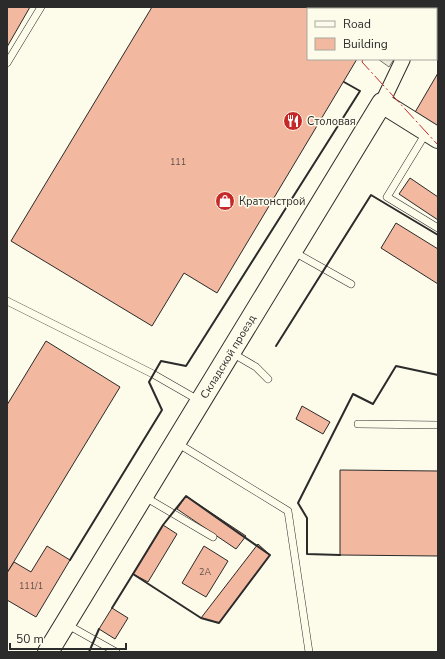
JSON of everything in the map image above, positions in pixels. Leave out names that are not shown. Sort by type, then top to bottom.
[{"type":"street","name":"Складской проезд","points":[[48,652],[382,103],[403,60]]},
{"type":"street","points":[[382,103],[433,134]]},
{"type":"lane","points":[[7,63],[41,7]]},
{"type":"lane","points":[[433,134],[387,197],[438,228]]},
{"type":"lane","points":[[292,251],[351,284]]},
{"type":"lane","points":[[7,301],[153,374],[200,401]]},
{"type":"lane","points":[[230,352],[256,367],[268,379]]},
{"type":"lane","points":[[358,424],[438,425]]},
{"type":"lane","points":[[176,442],[288,511],[310,652]]},
{"type":"lane","points":[[143,496],[213,537]]},
{"type":"lane","points":[[65,623],[116,652]]},
{"type":"shaded area","points":[[379,60],[393,60],[389,67]]},
{"type":"building","points":[[7,7],[30,7],[7,47]]},
{"type":"building","points":[[152,7],[348,7],[307,8],[307,60],[356,60],[217,293],[184,273],[152,326],[11,241]]},
{"type":"building","points":[[438,73],[438,128],[414,114]]},
{"type":"building","points":[[410,178],[438,197],[438,220],[399,194]]},
{"type":"building","points":[[396,223],[438,249],[438,284],[381,248]]},
{"type":"building","points":[[46,341],[120,387],[7,573],[7,405]]},
{"type":"building","points":[[302,406],[330,422],[323,434],[296,419]]},
{"type":"building","points":[[340,470],[438,471],[438,556],[340,555]]},
{"type":"building","points":[[186,496],[246,536],[236,549],[177,509]]},
{"type":"building","points":[[163,525],[177,534],[148,582],[133,574]]},
{"type":"building","points":[[258,544],[270,555],[219,623],[201,618]]},
{"type":"building","points":[[47,546],[70,560],[36,617],[7,600],[7,573],[14,562],[31,572]]},
{"type":"building","points":[[204,546],[228,561],[206,597],[182,583]]},
{"type":"building","points":[[112,608],[128,618],[115,639],[99,629]]},
{"type":"wall","points":[[70,560],[162,410],[149,382],[161,361],[186,366],[360,91],[344,82]]},
{"type":"wall","points":[[276,346],[371,195],[438,235]]},
{"type":"wall","points":[[340,555],[307,554],[307,518],[298,503],[353,394],[373,404],[396,366],[438,375]]},
{"type":"wall","points":[[186,496],[270,555],[219,623],[201,618],[133,574],[163,525],[186,496]]},
{"type":"wall","points":[[112,608],[133,574]]},
{"type":"wall","points":[[89,652],[99,629]]},
{"type":"power","points":[[363,60],[362,62],[438,145]]},
{"type":"place","name":"Столовая","points":[[293,121]]},
{"type":"place","name":"Кратонстрой","points":[[225,201]]}]
